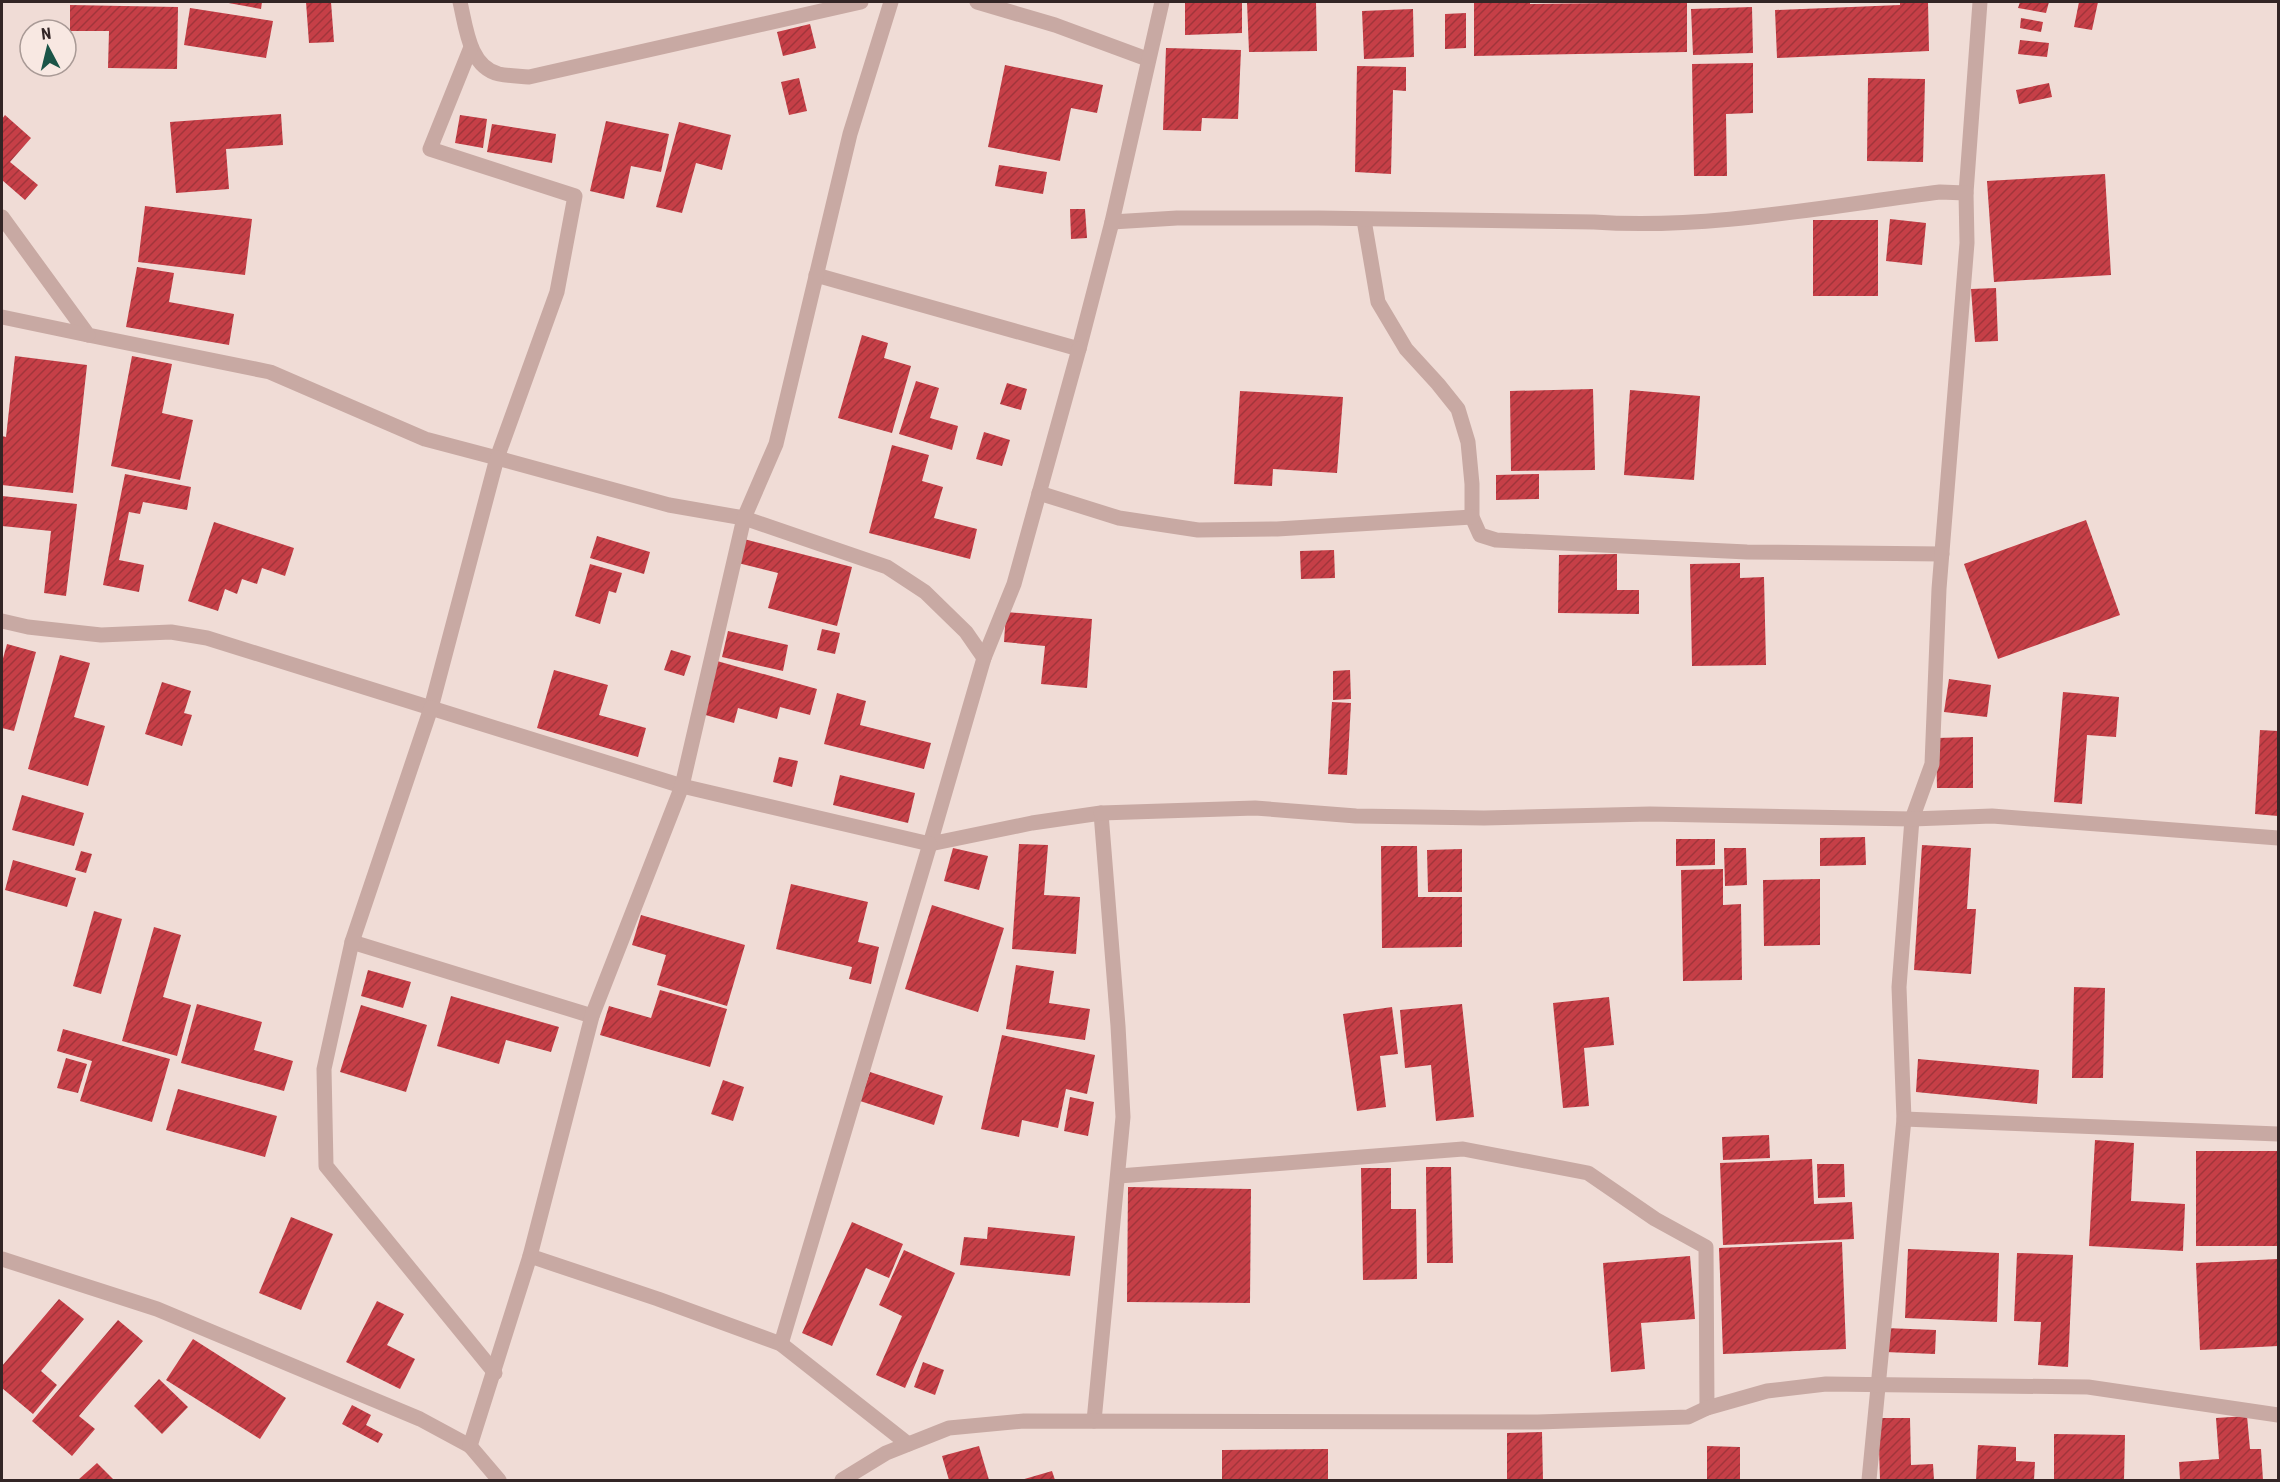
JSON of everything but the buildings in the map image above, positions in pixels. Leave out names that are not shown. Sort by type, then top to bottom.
[{"type":"street","points":[[460,2],[471,47],[480,63],[497,74],[529,77],[861,2]]},
{"type":"street","points":[[470,1446],[495,1373],[530,1256],[592,1016],[682,786],[744,518],[776,444],[850,134],[891,2]]},
{"type":"street","points":[[977,2],[1054,25],[1147,59]]},
{"type":"street","points":[[781,1344],[984,658],[1014,584],[1112,222],[1147,59],[1162,2]]},
{"type":"street","points":[[1869,1480],[1904,1119],[1899,987],[1912,819],[1932,764],[1942,554],[1967,243],[1966,193],[1980,2]]},
{"type":"street","points":[[471,47],[430,149],[575,196],[557,292],[497,458],[430,708],[352,942],[324,1069],[326,1166],[495,1373]]},
{"type":"street","points":[[1112,222],[1177,218],[1594,222],[1633,225],[1724,219],[1940,192],[1966,193]]},
{"type":"street","points":[[2,217],[88,335]]},
{"type":"street","points":[[1364,220],[1378,302],[1406,349],[1458,409],[1468,442],[1472,518],[1480,535],[1496,540],[1747,552],[1942,554]]},
{"type":"street","points":[[816,275],[1079,349]]},
{"type":"street","points":[[2,317],[270,372],[425,439],[669,505],[744,518],[887,567],[925,592],[966,633],[984,658]]},
{"type":"street","points":[[1039,493],[1119,518],[1198,530],[1277,530],[1472,518]]},
{"type":"street","points":[[2,621],[28,627],[100,635],[171,633],[207,638],[682,786],[930,844],[1032,823],[1101,813],[1255,808],[1390,816],[1484,818],[1650,814],[1912,819],[1992,816],[2278,838]]},
{"type":"street","points":[[1094,1421],[1123,1118],[1101,813]]},
{"type":"street","points":[[352,942],[592,1016]]},
{"type":"street","points":[[1904,1119],[2278,1134]]},
{"type":"street","points":[[1119,1176],[1463,1149],[1588,1173],[1655,1219],[1706,1247],[1707,1408]]},
{"type":"street","points":[[530,1256],[781,1344],[908,1444]]},
{"type":"street","points":[[2,1259],[157,1309],[420,1419],[470,1446],[499,1480]]},
{"type":"street","points":[[842,1480],[886,1453],[949,1428],[1024,1420],[1538,1422],[1688,1417],[1707,1408],[1767,1391],[1826,1384],[2088,1387],[2278,1415]]}]
